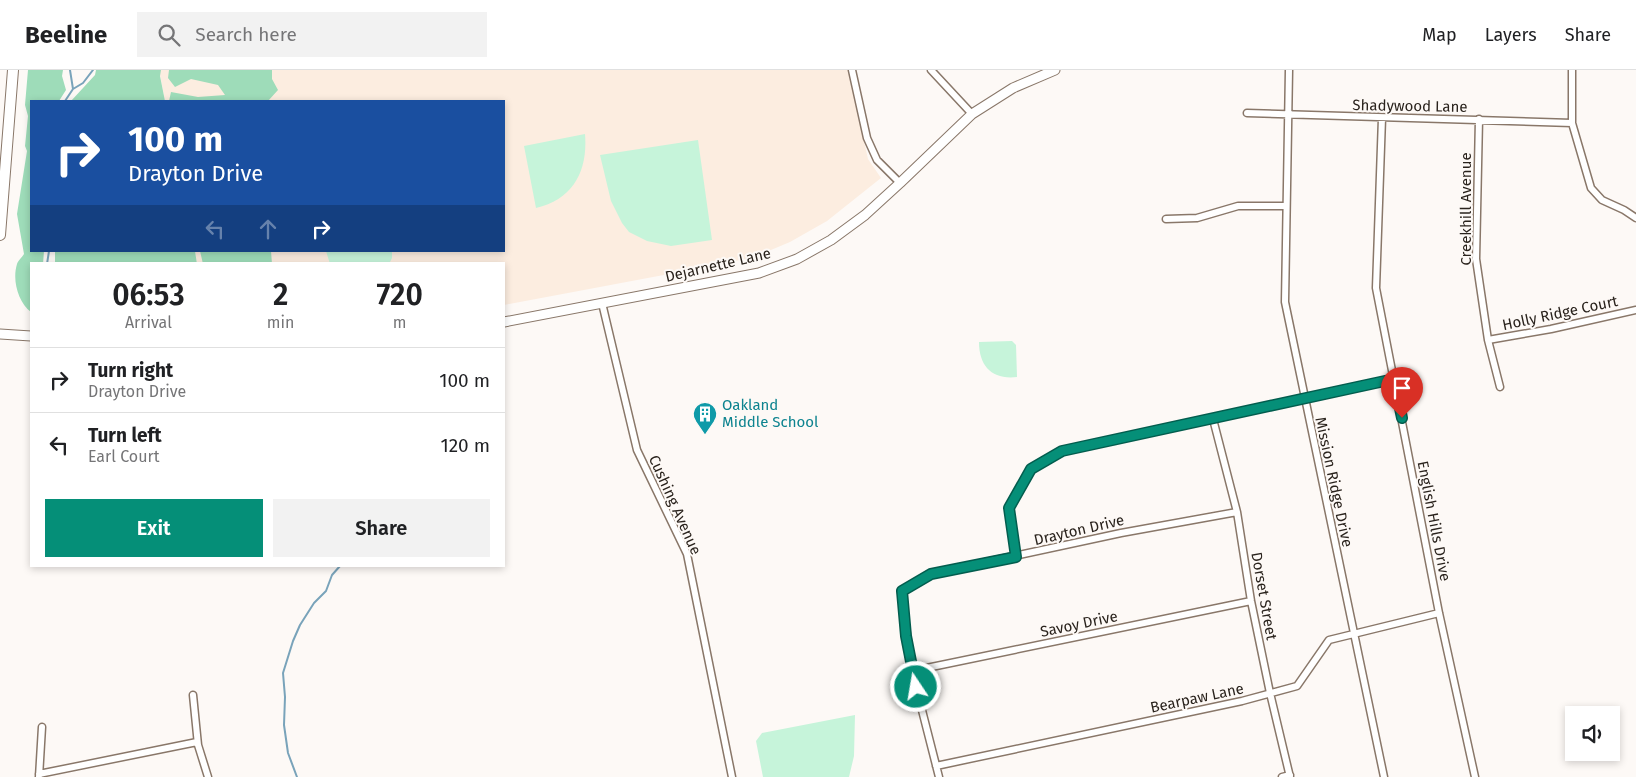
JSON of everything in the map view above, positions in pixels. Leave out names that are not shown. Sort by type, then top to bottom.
[{"type":"main road","points":[[0,235],[13,70]]},
{"type":"main road","name":"Dejarnette Lane","points":[[505,322],[760,273],[797,259],[832,240],[865,214],[972,114],[1013,88],[1055,70]]},
{"type":"main road","points":[[0,334],[30,336]]},
{"type":"street","points":[[852,70],[867,138],[877,160],[900,183]]},
{"type":"street","points":[[931,70],[972,114]]},
{"type":"street","name":"Mission Ridge Drive","points":[[1290,70],[1285,302],[1384,777]]},
{"type":"street","points":[[1572,70],[1572,123],[1591,188],[1602,200],[1636,218]]},
{"type":"street","name":"Shadywood Lane","points":[[1246,113],[1572,123]]},
{"type":"street","name":"English Hills Drive","points":[[1382,118],[1376,288],[1439,613],[1475,777]]},
{"type":"street","name":"Creekhill Avenue","points":[[1479,119],[1476,259],[1488,340],[1500,388]]},
{"type":"street","points":[[1166,219],[1197,218],[1238,206],[1286,206]]},
{"type":"street","name":"Cushing Avenue","points":[[602,303],[636,450],[687,554],[732,777]]},
{"type":"street","name":"Holly Ridge Court","points":[[1488,340],[1551,329],[1636,310]]},
{"type":"street","points":[[1016,557],[1009,508],[1031,469],[1062,451],[1394,379]]},
{"type":"street","name":"Dorset Street","points":[[1213,419],[1237,512],[1251,601],[1290,776]]},
{"type":"street","name":"Drayton Drive","points":[[912,671],[902,591],[931,574],[1121,533],[1237,512]]},
{"type":"street","name":"Savoy Drive","points":[[912,671],[1251,601]]},
{"type":"street","name":"Bearpaw Lane","points":[[936,766],[1242,701],[1297,686],[1330,640],[1439,613]]},
{"type":"street","points":[[912,671],[939,777]]},
{"type":"street","points":[[193,695],[198,742],[208,777]]},
{"type":"street","points":[[42,727],[39,776],[198,742]]},
{"type":"street","points":[[1282,777],[1290,776]]},
{"type":"shaded area","points":[[159,70],[848,70],[868,159],[881,178],[827,221],[790,242],[754,257],[505,305],[505,262],[197,262],[195,252],[505,252],[505,100],[165,100]]},
{"type":"green space","points":[[28,70],[63,70],[62,76],[66,90],[60,100],[30,100],[30,252],[44,252],[43,262],[30,262],[30,311],[20,297],[15,277],[17,264],[24,254],[17,214],[27,151],[25,146],[28,116],[25,105]]},
{"type":"green space","points":[[96,70],[161,70],[160,76],[165,100],[72,100],[95,75]]},
{"type":"green space","points":[[169,70],[272,70],[272,79],[278,90],[269,100],[169,100],[171,92],[198,97],[225,95],[218,85],[191,79],[175,87],[168,78]]},
{"type":"green space","points":[[585,134],[584,159],[576,181],[560,198],[536,208],[524,146]]},
{"type":"green space","points":[[698,140],[712,240],[671,246],[647,241],[629,232],[622,223],[611,201],[600,155]]},
{"type":"green space","points":[[55,252],[195,252],[197,262],[55,262]]},
{"type":"green space","points":[[200,252],[271,252],[272,262],[203,262]]},
{"type":"green space","points":[[326,252],[392,252],[390,262],[329,262]]},
{"type":"green space","points":[[1012,341],[1016,345],[1017,377],[994,374],[985,365],[979,342]]},
{"type":"green space","points":[[855,715],[854,756],[849,777],[763,777],[756,741],[762,733]]},
{"type":"waterway","points":[[66,100],[73,89],[70,70]]},
{"type":"waterway","points":[[73,89],[83,83],[93,70]]},
{"type":"waterway","points":[[47,262],[49,252]]},
{"type":"waterway","points":[[297,777],[288,753],[284,725],[285,697],[283,673],[300,625],[314,603],[326,591],[332,575],[339,567]]},
{"type":"place","name":"Oakland Middle School","points":[[705,435]]},
{"type":"route","points":[[916,687],[906,636],[902,591],[931,574],[1016,557],[1009,508],[1031,469],[1062,451],[1394,379],[1402,418]]}]
